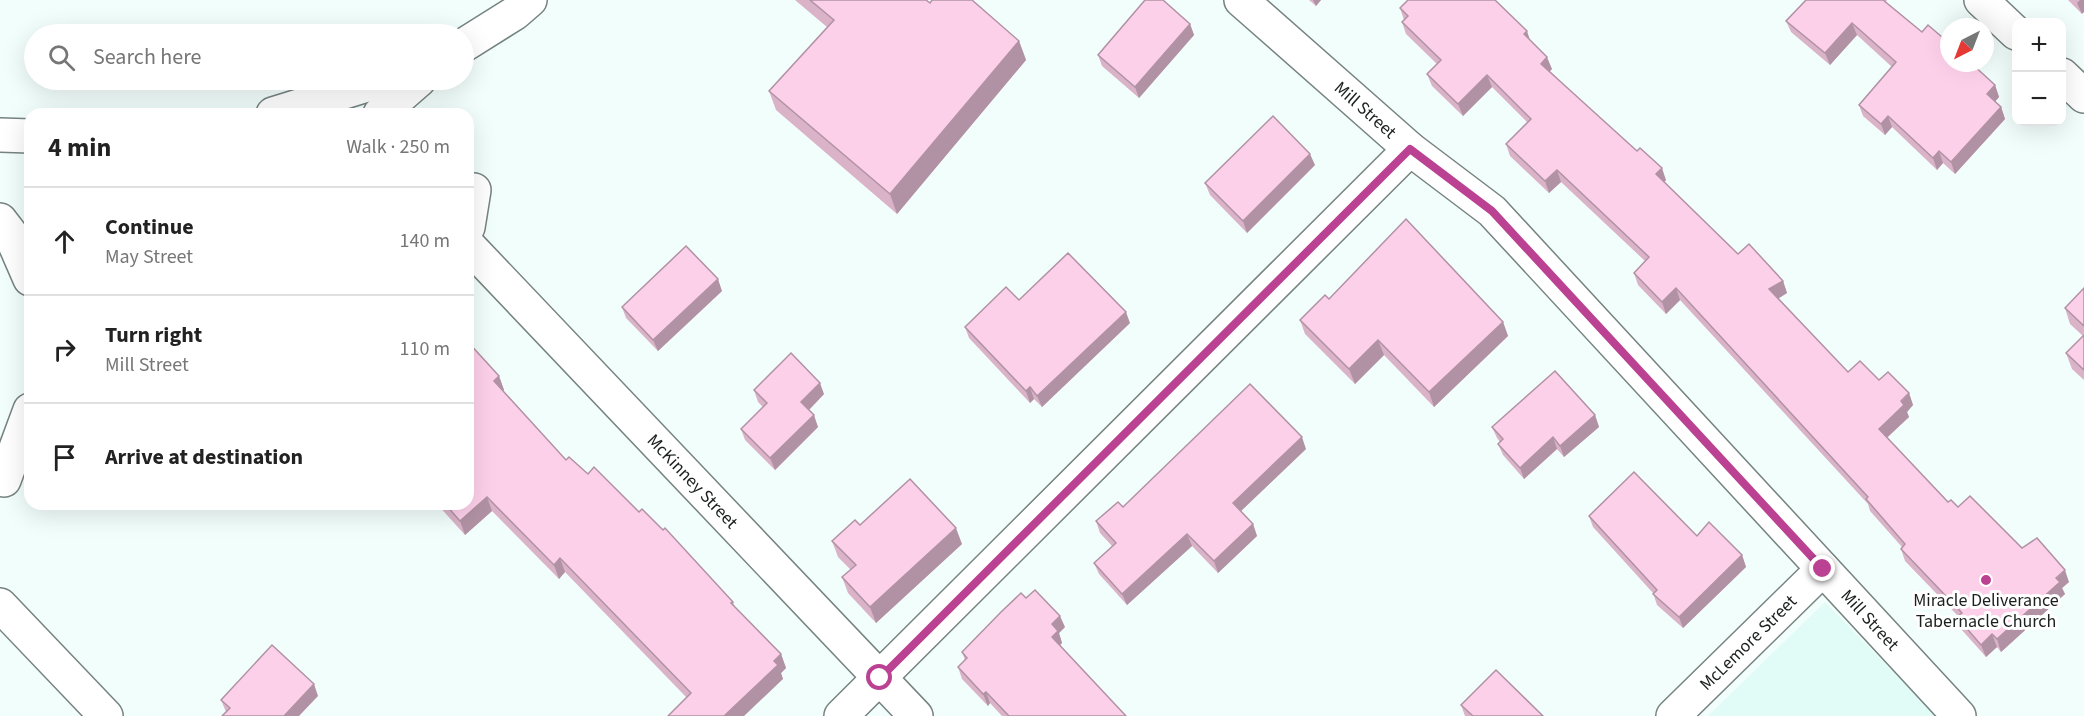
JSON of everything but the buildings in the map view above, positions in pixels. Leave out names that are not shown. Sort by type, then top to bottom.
[{"type":"street","points":[[474,39],[515,13],[530,0]]},
{"type":"street","name":"Mill Street","points":[[1240,0],[1410,149],[1492,211],[1959,716]]},
{"type":"street","points":[[1981,0],[2012,29]]},
{"type":"street","points":[[2066,80],[2084,96]]},
{"type":"street","points":[[292,108],[350,90]]},
{"type":"street","points":[[387,108],[408,90]]},
{"type":"street","points":[[0,135],[24,136]]},
{"type":"street","points":[[841,716],[1410,149]]},
{"type":"street","points":[[0,220],[10,232],[24,265]]},
{"type":"street","name":"McKinney Street","points":[[474,251],[916,716]]},
{"type":"street","points":[[2,482],[24,425]]},
{"type":"street","points":[[2,482],[24,460]]},
{"type":"street","name":"McLemore Street","points":[[1673,716],[1823,569]]},
{"type":"street","points":[[0,605],[106,716]]},
{"type":"shaded area","points":[[1825,602],[1936,716],[1708,716]]},
{"type":"place","name":"Miracle Deliverance Tabernacle Church","points":[[1986,580]]},
{"type":"route","points":[[880,678],[1410,149],[1492,211],[1823,569]]}]
